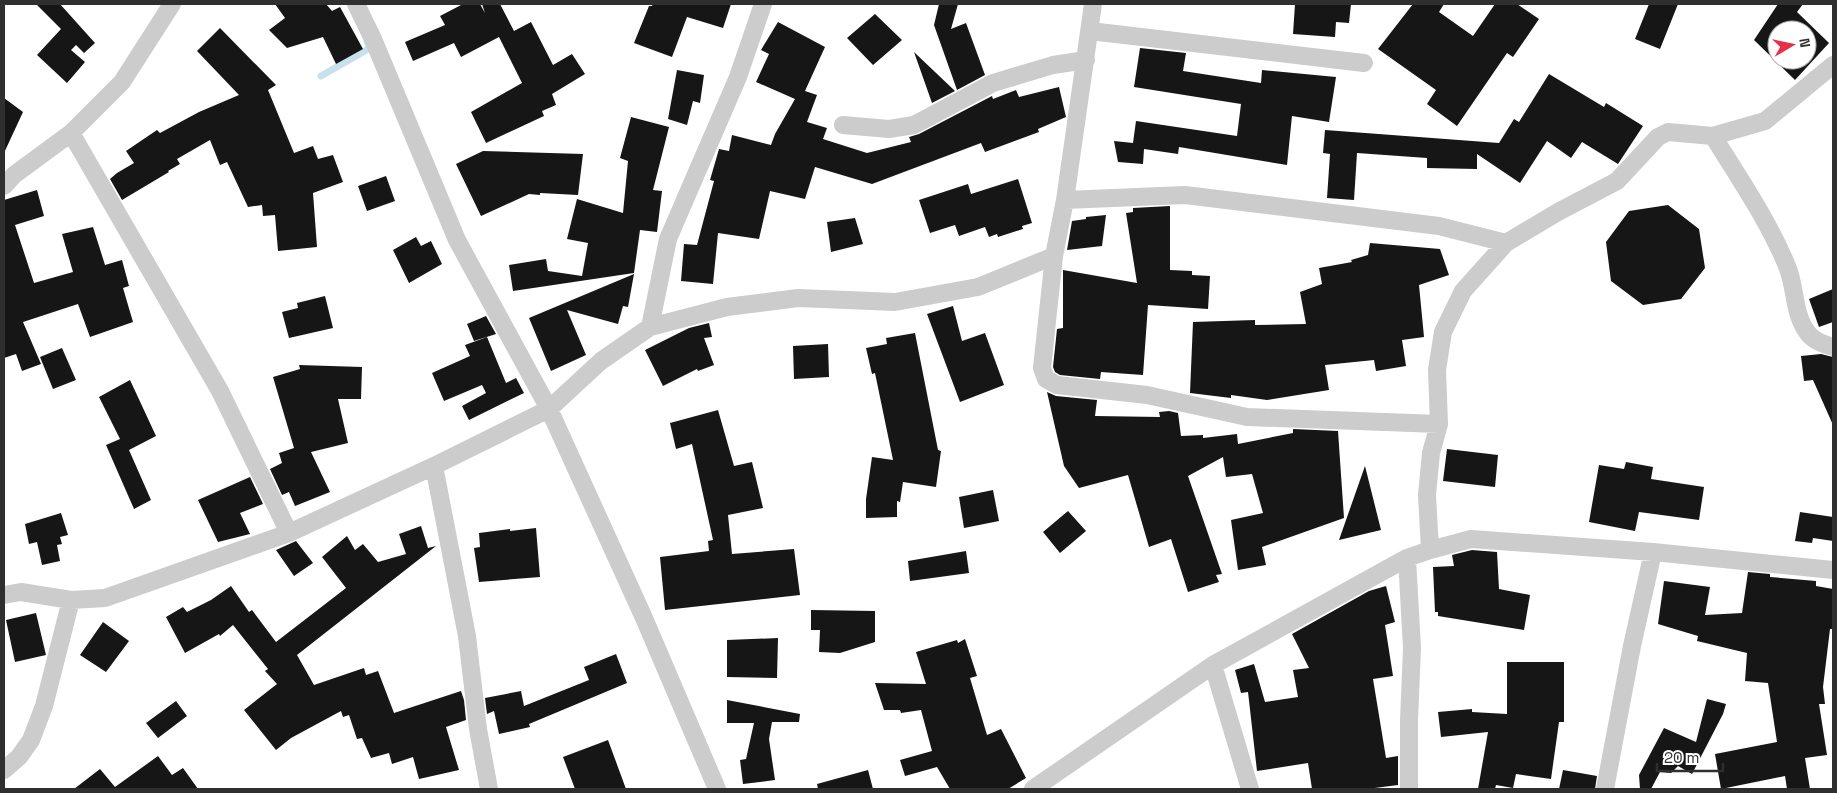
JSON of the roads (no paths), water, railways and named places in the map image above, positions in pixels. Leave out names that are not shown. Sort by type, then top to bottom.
[{"type":"street","points":[[4,186],[14,175],[71,133],[122,82],[172,4]]},
{"type":"street","points":[[356,4],[373,39],[457,240],[549,409],[644,618],[717,789]]},
{"type":"street","points":[[650,327],[668,239],[738,77],[763,4]]},
{"type":"street","points":[[1093,4],[1065,200],[1054,256],[1042,368],[1046,379],[1057,385],[1147,395],[1247,417],[1439,424]]},
{"type":"street","points":[[1090,31],[1364,63]]},
{"type":"street","points":[[843,125],[888,129],[914,125],[993,83],[1053,65],[1086,60]]},
{"type":"street","points":[[1430,550],[1427,495],[1431,453],[1439,424],[1437,370],[1443,332],[1463,291],[1506,243],[1558,212],[1617,181],[1658,137],[1668,132],[1713,136],[1765,121],[1833,64]]},
{"type":"street","points":[[71,133],[220,391],[289,533]]},
{"type":"street","points":[[1713,136],[1774,237],[1788,269],[1798,315],[1807,333],[1819,343],[1833,347]]},
{"type":"street","points":[[1065,200],[1185,195],[1439,226],[1506,243]]},
{"type":"street","points":[[4,595],[21,592],[71,600],[106,598],[289,533],[434,466],[549,409],[601,361],[650,327],[727,307],[798,298],[896,302],[978,287],[1054,256]]},
{"type":"street","points":[[434,466],[467,636],[478,729],[489,789]]},
{"type":"street","points":[[1033,789],[1213,665],[1407,558],[1430,550],[1471,539],[1653,552],[1833,570]]},
{"type":"street","points":[[1605,789],[1632,646],[1653,552]]},
{"type":"street","points":[[1407,558],[1412,648],[1409,789]]},
{"type":"street","points":[[4,770],[19,757],[31,740],[44,706],[71,600]]},
{"type":"street","points":[[1213,665],[1250,789]]},
{"type":"waterway","points":[[321,76],[370,48],[367,41]]}]
